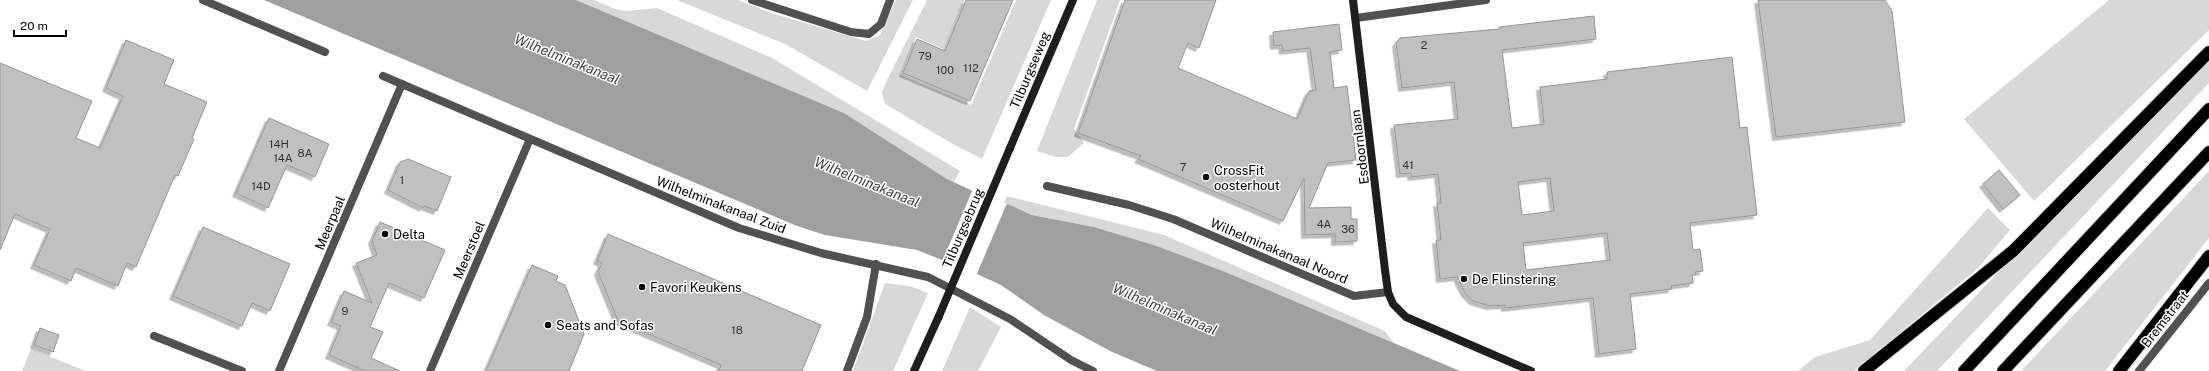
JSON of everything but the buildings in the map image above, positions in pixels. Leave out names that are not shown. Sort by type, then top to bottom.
[{"type":"highway","points":[[1864,371],[2013,251],[2209,52]]},
{"type":"highway","points":[[1964,371],[2209,109]]},
{"type":"highway","points":[[2002,371],[2209,152]]},
{"type":"highway","points":[[2119,371],[2209,256]]},
{"type":"street","points":[[203,0],[325,52]]},
{"type":"street","points":[[752,0],[860,34],[869,34],[881,24],[890,0]]},
{"type":"street","name":"Tilburgseweg","points":[[1010,148],[1073,0]]},
{"type":"street","name":"Esdoornlaan","points":[[1353,0],[1388,292]]},
{"type":"street","points":[[1356,18],[1486,0]]},
{"type":"street","name":"Wilhelminakanaal Zuid","points":[[382,76],[739,228],[821,253],[876,264],[928,277],[972,298],[1010,319],[1071,360],[1093,371]]},
{"type":"street","name":"Meerpaal","points":[[279,371],[402,84]]},
{"type":"street","name":"Meerstoel","points":[[430,371],[530,139]]},
{"type":"street","name":"Tilburgsebrug","points":[[914,371],[939,316],[1010,148]]},
{"type":"street","name":"Wilhelminakanaal Noord","points":[[1047,186],[1129,205],[1173,219],[1354,296],[1388,292]]},
{"type":"street","points":[[847,371],[867,317],[876,264]]},
{"type":"street","name":"Bremstraat","points":[[2139,371],[2209,283]]},
{"type":"street","points":[[1388,292],[1393,304],[1406,316],[1531,371]]},
{"type":"street","points":[[154,336],[242,371]]},
{"type":"shaded area","points":[[576,0],[594,0],[615,9],[627,11],[657,8],[772,58],[960,171],[954,182],[947,179],[844,113]]},
{"type":"shaded area","points":[[677,0],[739,0],[771,13],[866,41],[880,35],[896,0],[913,0],[867,91],[785,44]]},
{"type":"shaded area","points":[[927,0],[964,0],[943,49],[916,37],[900,75],[971,105],[1016,0],[1051,0],[982,159],[951,143],[885,104],[882,93],[886,82]]},
{"type":"shaded area","points":[[1097,0],[1120,0],[1074,129],[1084,143],[1068,157],[1056,157],[1037,151]]},
{"type":"shaded area","points":[[2109,0],[2209,0],[2209,30],[2034,201],[1964,119]]},
{"type":"shaded area","points":[[2209,50],[2209,83],[1937,371],[1904,371],[1991,280],[2044,219]]},
{"type":"shaded area","points":[[2209,171],[2209,238],[2105,371],[2021,371]]},
{"type":"shaded area","points":[[1007,196],[1164,235],[1385,331],[1394,343],[1228,273],[1157,246],[1094,227],[1032,215],[1008,204],[1005,206],[1003,205]]},
{"type":"shaded area","points":[[1988,208],[2010,230],[1978,268],[1854,371],[1798,371],[1815,357],[1870,340]]},
{"type":"shaded area","points":[[885,283],[910,286],[928,293],[893,371],[853,371]]},
{"type":"shaded area","points":[[970,307],[1001,327],[978,371],[942,371]]},
{"type":"shaded area","points":[[31,349],[86,371],[22,371]]},
{"type":"water","name":"Wilhelminakanaal","points":[[264,0],[576,0],[844,113],[947,179],[1005,206],[1008,204],[1032,215],[1094,227],[1157,246],[1228,273],[1460,371],[1157,371],[1110,351],[1044,315],[1001,285],[944,259],[942,260],[917,250],[825,235],[797,226]]},
{"type":"pier","points":[[973,189],[1006,204],[1007,203],[976,276],[944,261],[942,262]]},
{"type":"place","name":"CrossFit oosterhout","points":[[1206,177]]},
{"type":"place","name":"Delta","points":[[385,234]]},
{"type":"place","name":"De Flinstering","points":[[1464,279]]},
{"type":"place","name":"Favori Keukens","points":[[642,287]]},
{"type":"place","name":"Seats and Sofas","points":[[548,325]]}]
